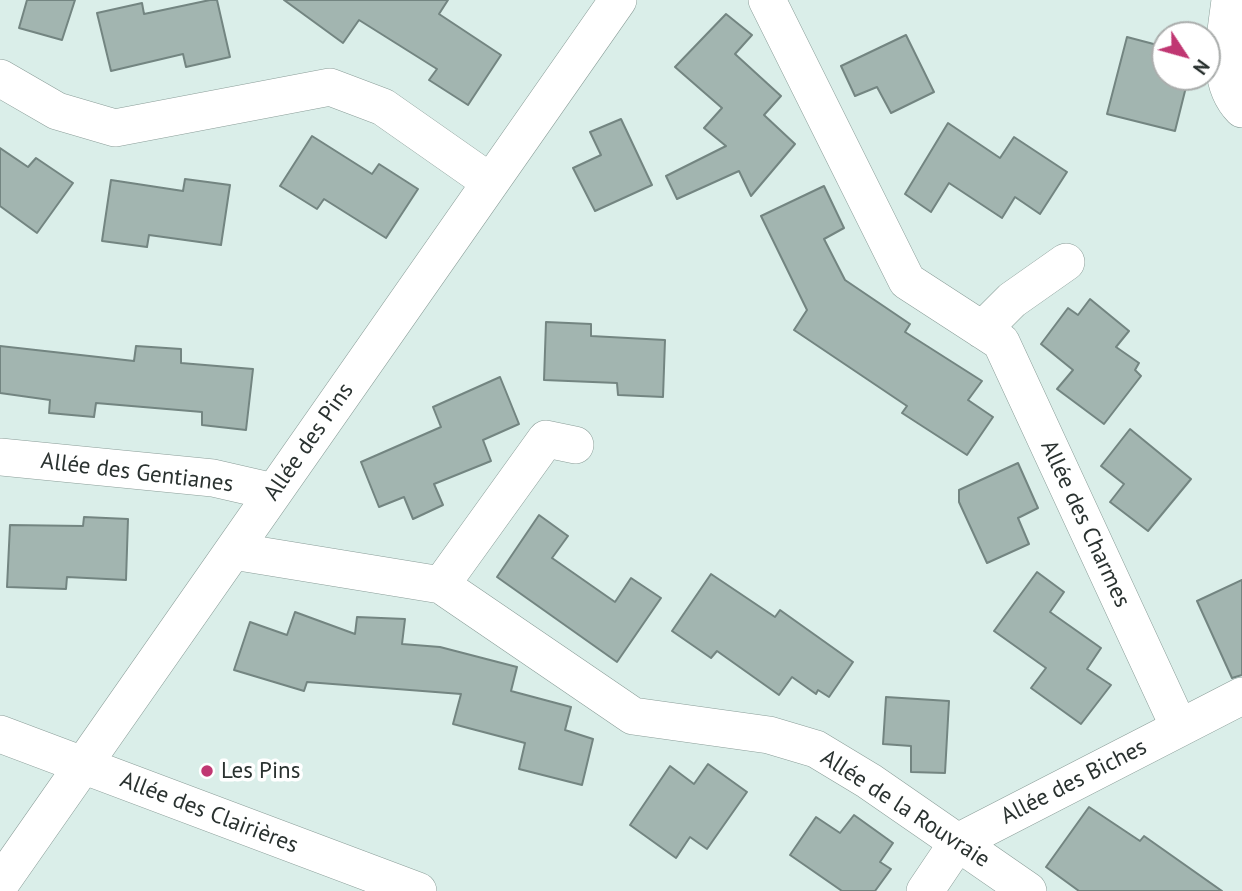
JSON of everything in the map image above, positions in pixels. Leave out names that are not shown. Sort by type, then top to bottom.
[{"type":"street","name":"Allée des Pins","points":[[0,884],[618,0]]},
{"type":"street","name":"Allée des Charmes","points":[[767,0],[907,281],[1001,342],[1179,727]]},
{"type":"street","points":[[1230,0],[1223,66],[1234,101],[1242,109]]},
{"type":"street","points":[[0,78],[57,111],[115,128],[330,87],[383,107],[490,183]]},
{"type":"street","points":[[982,330],[1012,300],[1066,262]]},
{"type":"street","points":[[441,585],[545,439],[575,445]]},
{"type":"street","name":"Allée des Gentianes","points":[[0,457],[213,478],[274,492]]},
{"type":"street","name":"Allée de la Rouvraie","points":[[233,551],[441,585],[633,716],[769,735],[816,749],[869,781],[1028,891]]},
{"type":"street","name":"Allée des Biches","points":[[925,891],[958,842],[1242,696]]},
{"type":"street","name":"Allée des Clairières","points":[[0,734],[418,891]]},
{"type":"building","points":[[27,0],[75,0],[62,40],[19,28]]},
{"type":"building","points":[[217,0],[230,57],[186,67],[183,54],[111,71],[97,13],[142,3],[144,14]]},
{"type":"building","points":[[284,0],[448,0],[439,14],[501,55],[468,105],[429,80],[437,69],[359,20],[343,43]]},
{"type":"building","points":[[726,14],[752,35],[735,54],[781,96],[764,115],[795,144],[751,196],[739,171],[677,199],[666,176],[726,146],[704,128],[722,108],[675,67]]},
{"type":"building","points":[[906,35],[934,92],[891,113],[877,87],[855,96],[841,66]]},
{"type":"building","points":[[1127,37],[1151,43],[1151,91],[1185,91],[1175,131],[1107,114]]},
{"type":"building","points":[[621,119],[652,185],[595,211],[573,168],[601,155],[590,132]]},
{"type":"building","points":[[948,123],[1000,158],[1014,137],[1067,172],[1040,214],[1015,197],[1002,218],[949,183],[931,212],[905,194]]},
{"type":"building","points":[[312,136],[372,174],[379,164],[418,189],[386,238],[324,199],[317,209],[280,186]]},
{"type":"building","points":[[0,148],[28,167],[36,158],[73,183],[37,233],[0,206]]},
{"type":"building","points":[[185,179],[230,185],[221,245],[149,235],[147,247],[102,241],[111,180],[183,191]]},
{"type":"building","points":[[824,186],[844,228],[824,239],[845,280],[910,324],[905,332],[982,381],[968,400],[993,417],[967,455],[902,413],[907,406],[794,330],[807,310],[761,216]]},
{"type":"building","points":[[1090,299],[1129,331],[1116,347],[1139,363],[1135,370],[1141,376],[1104,424],[1057,389],[1073,370],[1041,344],[1068,308],[1078,315]]},
{"type":"building","points":[[546,322],[591,324],[591,336],[665,340],[663,397],[618,395],[617,383],[544,380]]},
{"type":"building","points":[[0,346],[134,361],[136,346],[181,349],[181,363],[253,369],[246,430],[202,425],[202,412],[96,403],[94,417],[49,413],[50,400],[0,393]]},
{"type":"building","points":[[500,377],[519,424],[483,440],[491,461],[434,484],[443,505],[413,519],[404,497],[379,507],[361,462],[441,427],[433,407]]},
{"type":"building","points":[[1130,429],[1191,479],[1148,531],[1110,502],[1124,484],[1101,466]]},
{"type":"building","points":[[1018,463],[1038,508],[1018,518],[1029,544],[987,563],[959,502],[959,490]]},
{"type":"building","points":[[539,515],[568,536],[552,558],[615,602],[631,578],[661,598],[617,662],[497,577]]},
{"type":"building","points":[[84,517],[128,519],[126,580],[67,577],[66,589],[7,587],[10,525],[83,526]]},
{"type":"building","points":[[1037,572],[1064,592],[1050,612],[1101,648],[1087,669],[1111,685],[1081,724],[1031,688],[1046,668],[994,631]]},
{"type":"building","points":[[711,574],[775,617],[780,610],[853,662],[829,697],[818,690],[816,694],[792,677],[779,695],[717,651],[711,658],[672,631]]},
{"type":"building","points":[[1242,580],[1242,675],[1232,678],[1197,601]]},
{"type":"building","points":[[295,612],[355,634],[357,617],[405,619],[402,644],[440,647],[517,667],[511,691],[571,707],[565,730],[593,739],[582,785],[519,769],[525,743],[453,724],[461,694],[307,682],[304,691],[234,670],[250,622],[287,635]]},
{"type":"building","points":[[886,697],[949,701],[945,773],[911,772],[911,746],[883,744]]},
{"type":"building","points":[[708,764],[747,792],[707,849],[690,837],[676,858],[630,825],[670,766],[694,784]]},
{"type":"building","points":[[1089,807],[1140,841],[1144,836],[1222,891],[1079,891],[1046,867]]},
{"type":"building","points":[[854,815],[893,843],[880,862],[891,869],[875,891],[842,891],[790,855],[816,817],[840,833]]},
{"type":"place","name":"Les Pins","points":[[207,771]]}]
